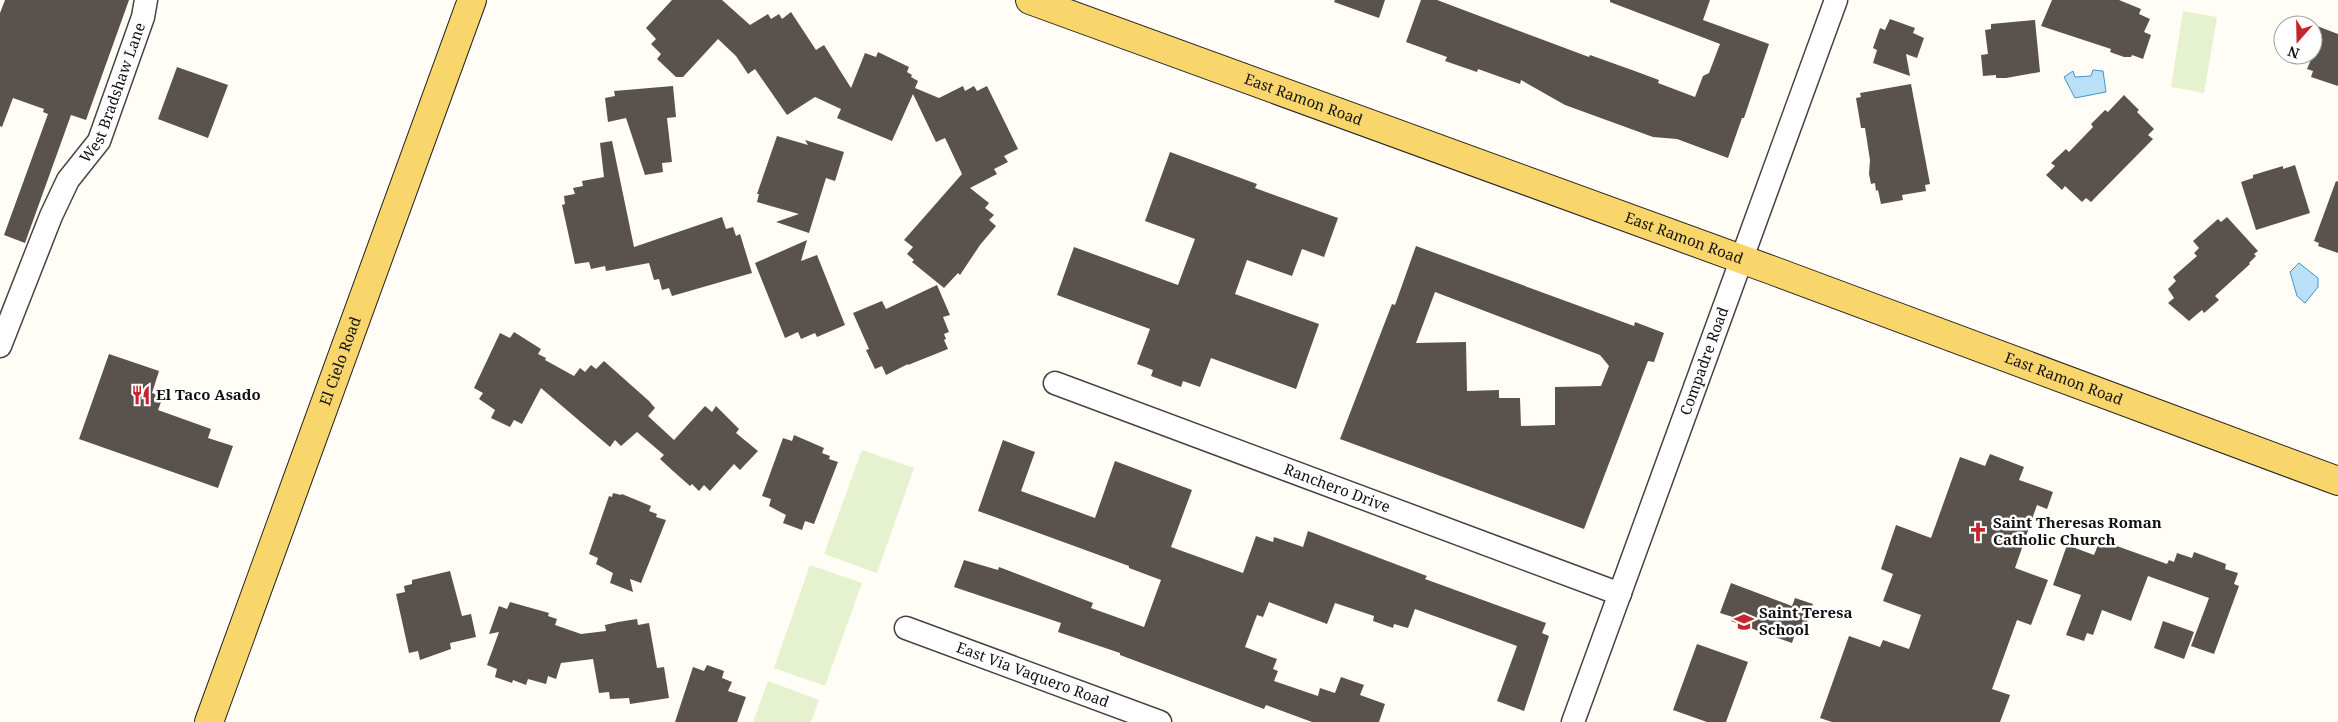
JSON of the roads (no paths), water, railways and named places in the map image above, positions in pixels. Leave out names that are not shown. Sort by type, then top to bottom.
[{"type":"main road","name":"El Cielo Road","points":[[209,722],[472,0]]},
{"type":"main road","name":"East Ramon Road","points":[[1030,0],[1741,259],[2338,481]]},
{"type":"street","name":"West Bradshaw Lane","points":[[0,346],[51,216],[68,180],[99,141],[143,17],[146,0]]},
{"type":"street","name":"Compadre Road","points":[[1572,722],[1836,0]]},
{"type":"street","name":"Ranchero Drive","points":[[1055,383],[1620,594]]},
{"type":"street","name":"East Via Vaquero Road","points":[[906,628],[1160,722]]},
{"type":"water","points":[[2093,70],[2103,71],[2106,92],[2075,98],[2064,77],[2073,71],[2075,77],[2091,76]]},
{"type":"water","points":[[2299,263],[2318,278],[2318,287],[2305,303],[2297,296],[2290,272]]},
{"type":"place","name":"El Taco Asado","points":[[141,395]]},
{"type":"place","name":"Saint Theresas Roman Catholic Church","points":[[1978,532]]},
{"type":"place","name":"Saint Teresa School","points":[[1744,622]]}]
